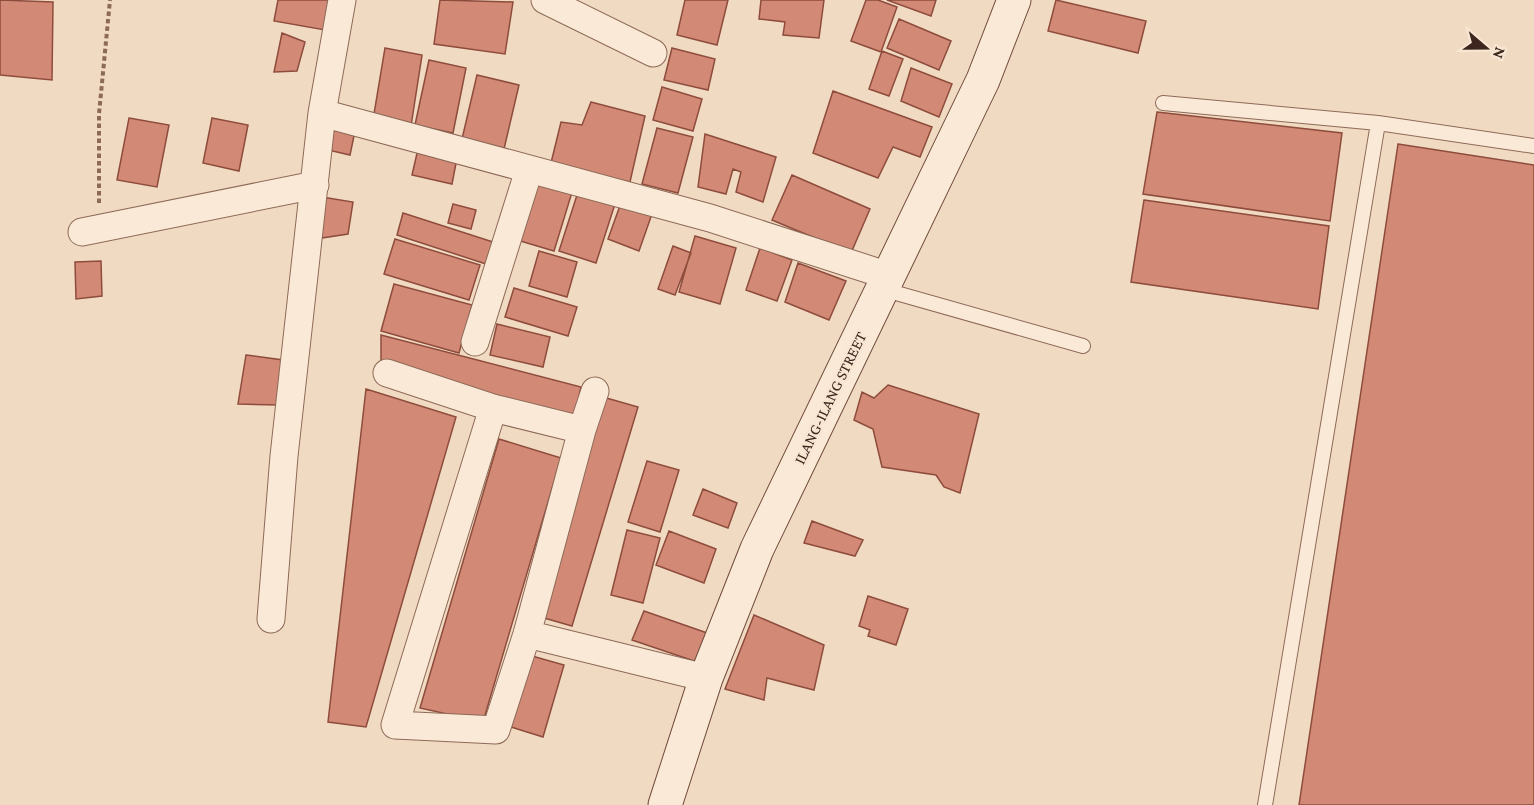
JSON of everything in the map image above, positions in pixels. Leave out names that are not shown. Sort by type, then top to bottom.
[{"type":"street","points":[[271,619],[284,456],[322,113],[342,0]]},
{"type":"street","points":[[545,0],[653,53]]},
{"type":"street","name":"ILANG-ILANG STREET","points":[[666,805],[706,678],[757,549],[983,80],[1014,0]]},
{"type":"street","points":[[322,113],[710,218],[885,282]]},
{"type":"street","points":[[475,342],[530,170]]},
{"type":"street","points":[[91,229],[315,185]]},
{"type":"street","points":[[387,373],[493,408],[582,430]]},
{"type":"street","points":[[493,408],[394,725],[496,730],[527,634],[582,430],[595,391]]},
{"type":"street","points":[[527,634],[706,678]]},
{"type":"lane","points":[[1163,103],[1378,123],[1534,146]]},
{"type":"lane","points":[[1265,805],[1378,123]]},
{"type":"lane","points":[[885,282],[1083,346]]},
{"type":"path","points":[[91,229],[110,0]]},
{"type":"building","points":[[0,0],[53,2],[52,80],[0,75]]},
{"type":"building","points":[[278,0],[330,0],[325,30],[274,21]]},
{"type":"building","points":[[440,0],[513,2],[505,54],[434,44]]},
{"type":"building","points":[[685,0],[728,0],[717,45],[677,35]]},
{"type":"building","points":[[761,0],[824,0],[819,38],[783,35],[785,22],[759,19]]},
{"type":"building","points":[[866,0],[878,0],[897,7],[881,52],[851,41]]},
{"type":"building","points":[[887,0],[936,0],[931,16]]},
{"type":"building","points":[[1056,0],[1146,21],[1138,53],[1048,31]]},
{"type":"building","points":[[899,19],[951,41],[939,70],[887,48]]},
{"type":"building","points":[[282,33],[305,42],[297,71],[274,72]]},
{"type":"building","points":[[385,48],[422,55],[411,126],[373,120]]},
{"type":"building","points":[[672,48],[715,59],[708,90],[664,80]]},
{"type":"building","points":[[882,51],[903,59],[889,96],[869,89]]},
{"type":"building","points":[[429,60],[466,68],[453,133],[415,125]]},
{"type":"building","points":[[911,68],[952,84],[939,117],[901,101]]},
{"type":"building","points":[[477,75],[519,85],[504,149],[462,139]]},
{"type":"building","points":[[662,87],[702,99],[693,131],[653,120]]},
{"type":"building","points":[[833,91],[932,127],[920,157],[893,147],[878,178],[813,153]]},
{"type":"building","points":[[591,102],[645,116],[630,182],[550,167],[561,122],[582,125]]},
{"type":"building","points":[[1157,112],[1342,133],[1330,221],[1143,194]]},
{"type":"building","points":[[129,118],[169,125],[157,187],[117,180]]},
{"type":"building","points":[[212,118],[248,125],[239,171],[203,163]]},
{"type":"building","points":[[333,126],[355,131],[350,155],[328,150]]},
{"type":"building","points":[[657,128],[693,137],[678,193],[642,184]]},
{"type":"building","points":[[705,134],[776,157],[763,202],[736,192],[741,172],[733,169],[726,194],[698,187]]},
{"type":"building","points":[[1398,144],[1534,165],[1534,805],[1299,805]]},
{"type":"building","points":[[418,149],[457,158],[452,184],[412,175]]},
{"type":"building","points":[[792,175],[870,209],[851,253],[772,220]]},
{"type":"building","points":[[535,178],[573,189],[554,251],[517,240]]},
{"type":"building","points":[[578,192],[615,204],[596,263],[559,251]]},
{"type":"building","points":[[322,197],[353,202],[348,234],[315,239]]},
{"type":"building","points":[[622,200],[653,211],[639,251],[608,239]]},
{"type":"building","points":[[1144,200],[1329,226],[1318,309],[1131,282]]},
{"type":"building","points":[[453,204],[476,210],[471,229],[448,223]]},
{"type":"building","points":[[403,213],[493,242],[486,264],[397,235]]},
{"type":"building","points":[[695,236],[736,248],[720,304],[679,292]]},
{"type":"building","points":[[395,239],[480,265],[469,300],[384,274]]},
{"type":"building","points":[[673,246],[691,253],[675,295],[658,289]]},
{"type":"building","points":[[760,248],[792,260],[777,301],[746,290]]},
{"type":"building","points":[[539,251],[577,262],[567,297],[529,286]]},
{"type":"building","points":[[101,261],[102,296],[76,299],[75,262]]},
{"type":"building","points":[[798,263],[846,281],[829,320],[785,302]]},
{"type":"building","points":[[394,284],[472,305],[459,353],[381,331]]},
{"type":"building","points":[[514,288],[577,307],[568,336],[505,317]]},
{"type":"building","points":[[497,324],[550,337],[543,367],[490,355]]},
{"type":"building","points":[[381,335],[581,387],[574,421],[381,368]]},
{"type":"building","points":[[246,355],[283,360],[280,405],[238,404]]},
{"type":"building","points":[[888,385],[979,414],[960,493],[944,487],[936,475],[882,467],[873,429],[854,420],[862,392],[874,398]]},
{"type":"building","points":[[366,389],[456,417],[366,727],[328,722]]},
{"type":"building","points":[[603,397],[638,407],[572,626],[537,616]]},
{"type":"building","points":[[499,439],[561,458],[483,722],[420,708]]},
{"type":"building","points":[[647,461],[679,470],[660,532],[628,522]]},
{"type":"building","points":[[703,489],[737,503],[728,528],[693,515]]},
{"type":"building","points":[[812,521],[863,540],[855,556],[804,543]]},
{"type":"building","points":[[627,530],[660,538],[643,603],[611,595]]},
{"type":"building","points":[[669,531],[716,549],[704,583],[656,565]]},
{"type":"building","points":[[868,596],[908,609],[896,645],[868,636],[870,630],[859,626]]},
{"type":"building","points":[[644,611],[713,635],[703,664],[632,640]]},
{"type":"building","points":[[754,615],[824,645],[814,690],[767,678],[764,700],[725,689]]},
{"type":"building","points":[[532,656],[564,665],[543,737],[511,727]]}]
